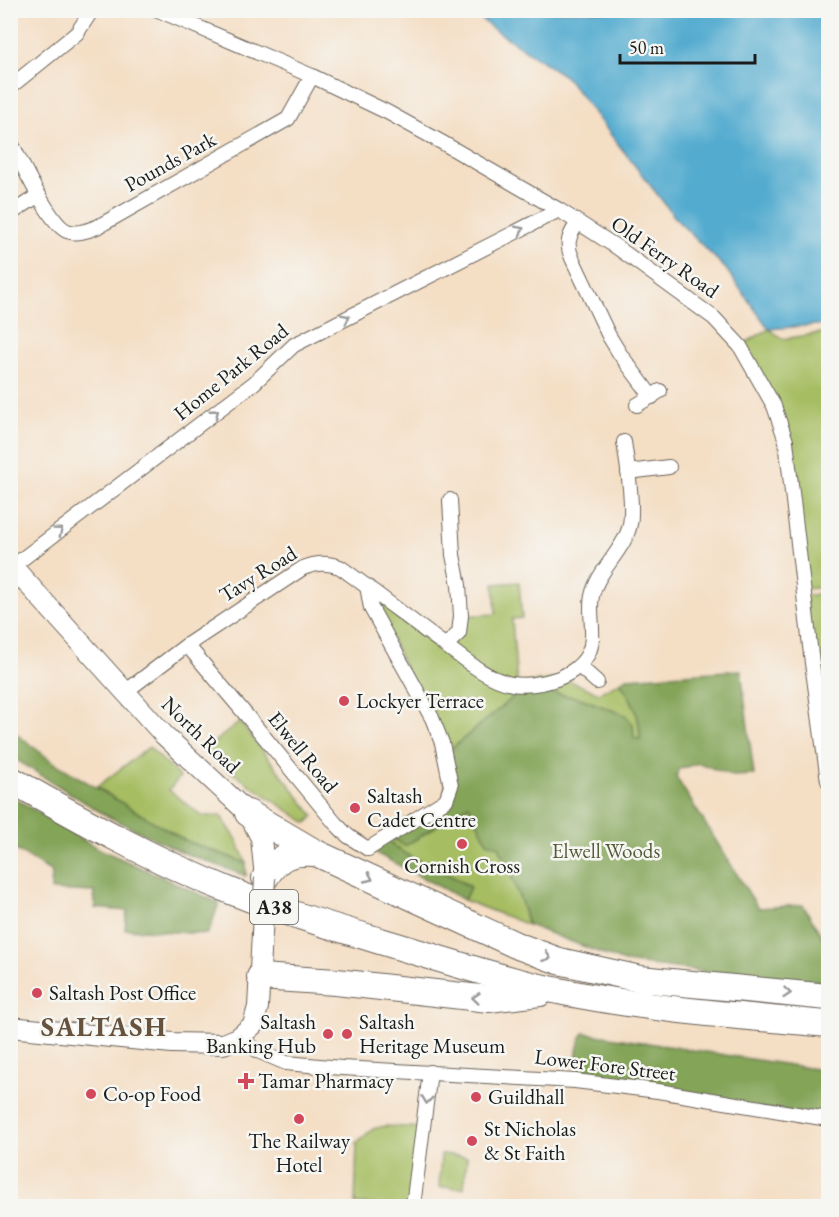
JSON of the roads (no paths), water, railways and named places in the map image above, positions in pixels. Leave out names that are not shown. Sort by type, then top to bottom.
[{"type":"highway","name":"A38","points":[[10,779],[126,844],[233,893],[369,938],[555,991],[685,1011],[828,1024]]},
{"type":"highway","name":"A38","points":[[248,813],[316,853],[518,946],[559,962],[640,979],[828,997]]},
{"type":"highway","name":"A38","points":[[265,878],[273,865],[286,856],[298,851],[316,853]]},
{"type":"highway","name":"A38","points":[[260,977],[336,982],[489,999],[555,991]]},
{"type":"main road","name":"North Road","points":[[12,565],[164,735],[248,813],[261,838],[265,878],[258,1007],[253,1025],[238,1038]]},
{"type":"main road","points":[[10,1027],[172,1044],[223,1044],[238,1038]]},
{"type":"street","points":[[10,87],[54,54],[77,33],[92,10]]},
{"type":"street","name":"Old Ferry Road","points":[[158,10],[312,76],[396,117],[559,210],[646,267],[714,318],[740,346],[780,419],[789,461],[828,781]]},
{"type":"street","name":"Pounds Park","points":[[10,141],[54,220],[67,231],[84,232],[99,226],[288,119],[312,76]]},
{"type":"street","points":[[10,214],[39,195]]},
{"type":"street","name":"Home Park Road","points":[[12,565],[254,383],[294,345],[559,210]]},
{"type":"street","points":[[578,223],[570,234],[567,247],[572,258],[620,354],[656,394],[637,405]]},
{"type":"street","points":[[597,682],[579,666],[589,653],[593,623],[591,598],[596,583],[630,524],[628,472],[624,442]]},
{"type":"street","points":[[628,472],[669,467]]},
{"type":"street","points":[[446,645],[459,633],[461,616],[459,585],[453,555],[450,500]]},
{"type":"street","name":"Tavy Road","points":[[125,692],[186,645],[303,568],[327,563],[340,567],[463,660],[491,676],[511,684],[545,683],[562,678],[579,666]]},
{"type":"street","name":"Elwell Road","points":[[186,645],[335,823],[348,836],[369,849],[446,800],[451,786],[442,743],[432,718],[371,608],[367,586]]},
{"type":"street","name":"Lower Fore Street","points":[[238,1038],[260,1052],[286,1063],[575,1081],[658,1091],[828,1119]]},
{"type":"street","points":[[413,1206],[430,1072]]},
{"type":"water","points":[[471,11],[828,11],[828,324],[769,329],[726,269],[678,221],[566,77],[492,28]]},
{"type":"place","name":"Lockyer Terrace","points":[[344,701]]},
{"type":"place","name":"Saltash Cadet Centre","points":[[355,808]]},
{"type":"place","name":"Cornish Cross","points":[[462,844]]},
{"type":"place","name":"Saltash Post Office","points":[[37,993]]},
{"type":"place","name":"Saltash Banking Hub","points":[[328,1034]]},
{"type":"place","name":"Saltash Heritage Museum","points":[[347,1034]]},
{"type":"place","name":"Tamar Pharmacy","points":[[246,1081]]},
{"type":"place","name":"Co-op Food","points":[[91,1094]]},
{"type":"place","name":"Guildhall","points":[[476,1097]]},
{"type":"place","name":"The Railway Hotel","points":[[299,1119]]},
{"type":"place","name":"St Nicholas & St Faith","points":[[472,1141]]},
{"type":"district","name":"SALTASH","points":[[104,1027]]},
{"type":"park label","name":"Elwell Woods","points":[[606,851]]}]
